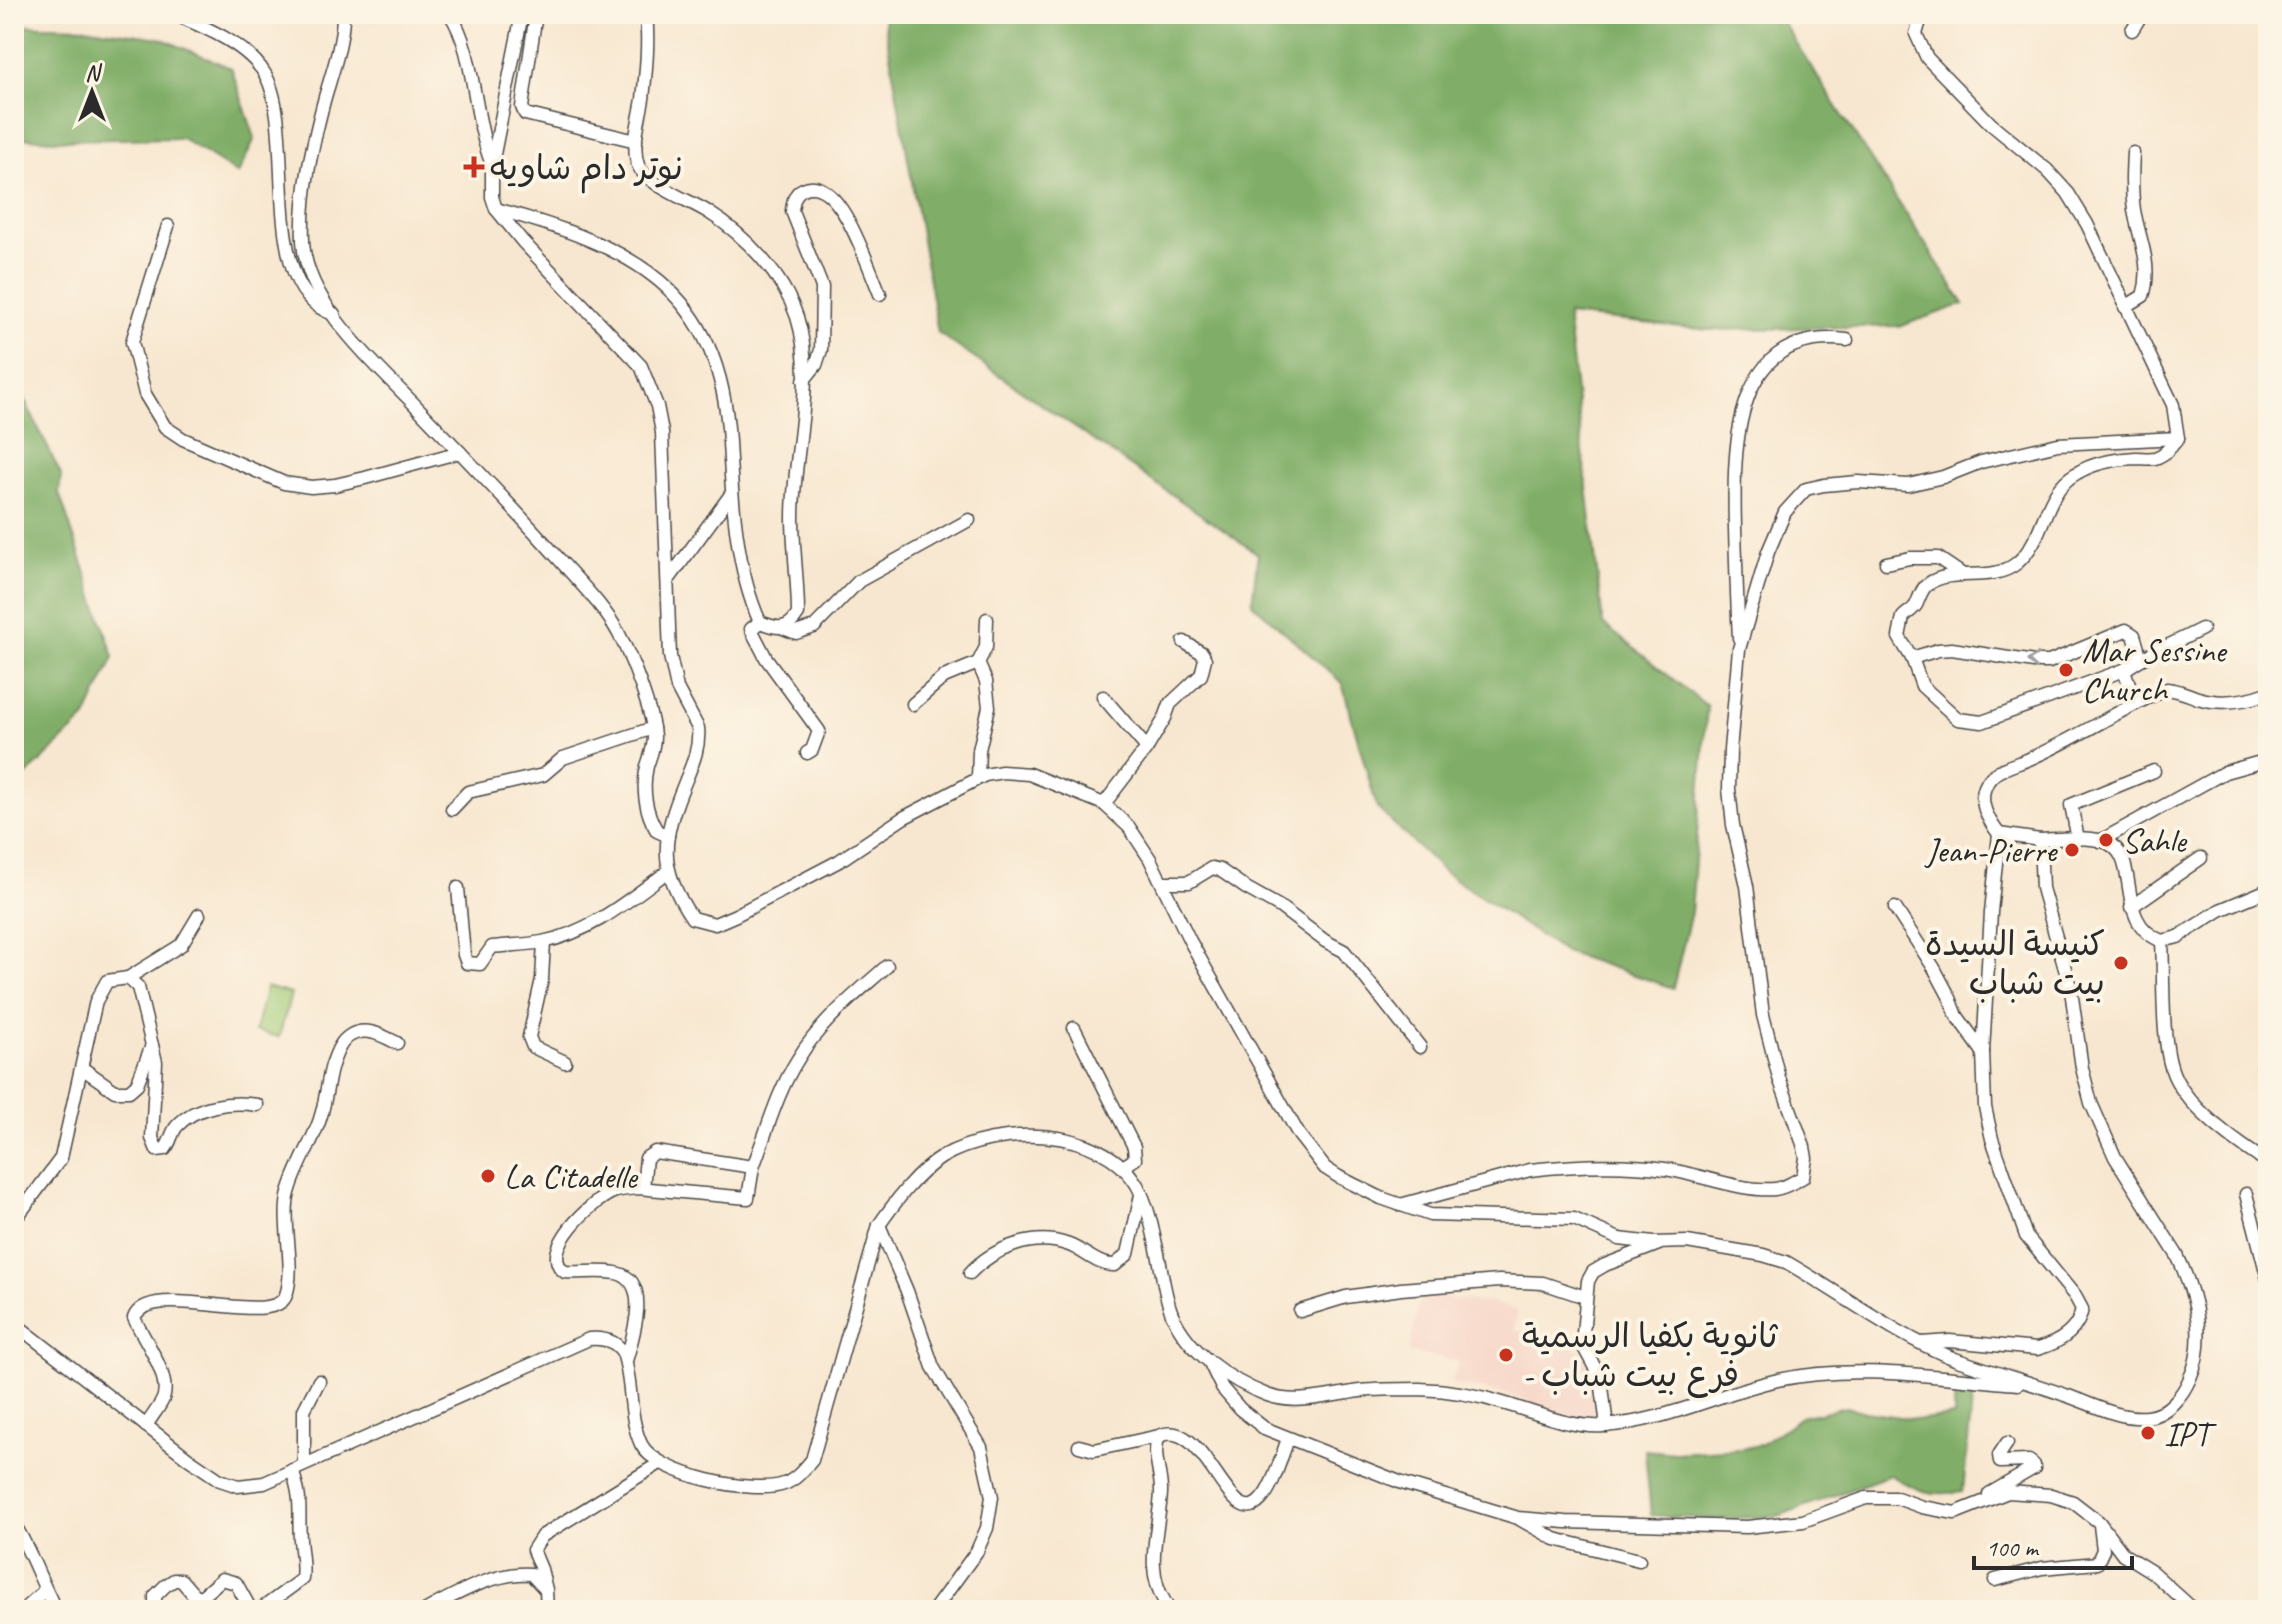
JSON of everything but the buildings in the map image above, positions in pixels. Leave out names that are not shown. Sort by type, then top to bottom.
[{"type":"street","points":[[174,14],[222,38],[264,73],[274,104],[286,228],[294,275],[299,288],[314,306],[334,315]]},
{"type":"street","points":[[343,14],[339,47],[313,150],[303,241],[307,266],[319,293],[345,331],[516,511],[610,621],[630,659],[653,728],[653,750],[646,770],[646,807],[657,831],[668,836]]},
{"type":"street","points":[[450,14],[462,39],[478,121],[492,164]]},
{"type":"street","points":[[522,14],[492,164],[492,197],[496,209],[523,242],[628,351],[649,381],[662,432],[673,676],[699,736],[665,852],[667,872],[677,897],[692,918],[715,924],[839,861],[903,818],[978,778],[1002,772],[1029,774],[1104,804],[1129,827],[1299,1135],[1325,1168],[1363,1190],[1430,1215],[1574,1219],[1619,1239],[1687,1242],[1763,1255],[1786,1262],[1921,1343],[1956,1359],[2117,1413],[2134,1417],[2157,1415],[2178,1398],[2187,1385],[2199,1352],[2200,1337],[2193,1299],[2181,1263],[2115,1157],[2091,1103],[2082,1068],[2071,990],[2042,888],[2040,840]]},
{"type":"street","points":[[536,14],[522,107],[525,114],[636,141]]},
{"type":"street","points":[[646,14],[643,96],[636,141],[638,164],[642,172],[734,231],[773,274],[797,318],[804,380],[793,517],[798,614],[793,624],[783,628]]},
{"type":"street","points":[[1922,14],[1916,34],[1927,58],[1991,124],[2047,170],[2068,193],[2087,224],[2173,405],[2178,438],[2168,451],[2156,458],[2105,461],[2077,473],[2058,486],[2041,530],[2014,565],[1986,575],[1963,575],[1930,583],[1923,589],[1914,608],[1903,617],[1899,637],[1912,658],[1922,686],[1958,719],[1982,722],[2124,670],[2202,629]]},
{"type":"street","points":[[2132,30],[2142,14]]},
{"type":"street","points":[[2125,307],[2143,296],[2147,274],[2132,196],[2133,153]]},
{"type":"street","points":[[804,380],[816,365],[821,350],[822,287],[792,211],[793,201],[804,188],[825,190],[842,209],[880,294]]},
{"type":"street","points":[[496,209],[577,234],[627,258],[659,280],[679,299],[718,367],[725,395],[732,493],[751,603],[760,622]]},
{"type":"street","points":[[168,226],[132,342],[145,394],[165,427],[183,439],[284,483],[311,487],[365,478],[460,452]]},
{"type":"street","points":[[1399,1205],[1530,1170],[1552,1168],[1596,1165],[1664,1169],[1774,1189],[1786,1187],[1803,1177],[1804,1147],[1779,1078],[1763,1015],[1747,886],[1733,825],[1729,789],[1739,649],[1733,475],[1738,429],[1745,402],[1761,371],[1774,356],[1802,344],[1827,338],[1847,340]]},
{"type":"street","points":[[1739,649],[1768,552],[1785,512],[1806,489],[1858,482],[1908,485],[1943,477],[1981,462],[2058,444],[2178,438]]},
{"type":"street","points":[[669,579],[732,493]]},
{"type":"street","points":[[760,622],[796,633],[814,627],[859,581],[969,520]]},
{"type":"street","points":[[1886,563],[1910,558],[1938,558],[1963,575]]},
{"type":"street","points":[[978,778],[979,750],[989,707],[986,681],[978,663],[986,647],[987,619]]},
{"type":"street","points":[[760,622],[751,629],[761,648],[819,731],[812,750],[807,753]]},
{"type":"street","points":[[1912,658],[1952,649],[2049,662],[2126,630],[2134,635],[2141,659]]},
{"type":"street","points":[[1104,804],[1147,748],[1170,704],[1201,675],[1205,659],[1202,653],[1184,642]]},
{"type":"street","points":[[913,704],[944,677],[978,663]]},
{"type":"street","points":[[2124,670],[2136,704]]},
{"type":"street","points":[[1921,1343],[1950,1341],[2037,1349],[2063,1338],[2074,1329],[2081,1317],[2081,1305],[2026,1236],[1992,1139],[1985,1107],[1983,1052],[1999,834],[1987,815],[1983,801],[1988,779],[2167,689],[2222,701],[2248,700],[2268,693]]},
{"type":"street","points":[[1103,697],[1147,748]]},
{"type":"street","points":[[452,809],[462,796],[474,789],[543,775],[563,758],[653,728]]},
{"type":"street","points":[[2100,841],[2225,772],[2268,760]]},
{"type":"street","points":[[2078,839],[2071,805],[2154,771]]},
{"type":"street","points":[[1999,834],[2040,840],[2100,841],[2115,847],[2121,854],[2131,907],[2144,931],[2162,941],[2178,937],[2220,910],[2268,890]]},
{"type":"street","points":[[2131,907],[2201,858]]},
{"type":"street","points":[[1162,882],[1189,882],[1212,868],[1280,907],[1353,960],[1420,1047]]},
{"type":"street","points":[[458,888],[467,963],[480,964],[492,947],[544,942],[588,926],[667,872]]},
{"type":"street","points":[[1895,908],[1934,968],[1957,1016],[1983,1052]]},
{"type":"street","points":[[14,1221],[61,1158],[101,989],[107,981],[128,978],[181,945],[199,915]]},
{"type":"street","points":[[2162,941],[2167,1051],[2172,1072],[2198,1109],[2268,1163]]},
{"type":"street","points":[[544,942],[542,979],[529,1037],[533,1047],[565,1062]]},
{"type":"street","points":[[626,1361],[638,1296],[632,1281],[616,1273],[565,1272],[559,1268],[556,1256],[572,1225],[598,1200],[613,1192],[643,1188],[748,1198],[753,1167],[783,1085],[798,1058],[827,1021],[887,966]]},
{"type":"street","points":[[128,978],[138,987],[152,1045],[157,1078],[152,1138],[157,1150],[165,1149],[175,1128],[197,1112],[225,1105],[257,1105]]},
{"type":"street","points":[[1074,1028],[1134,1147],[1135,1159],[1123,1167]]},
{"type":"street","points":[[146,1426],[164,1398],[165,1390],[161,1374],[134,1318],[137,1310],[153,1305],[195,1302],[247,1308],[273,1308],[280,1304],[286,1296],[288,1281],[288,1196],[321,1117],[339,1047],[348,1036],[362,1031],[397,1043]]},
{"type":"street","points":[[82,1068],[115,1091],[129,1091],[137,1084],[152,1045]]},
{"type":"street","points":[[2268,1062],[2263,1067],[2263,1074],[2268,1084]]},
{"type":"street","points":[[14,1323],[189,1459],[230,1484],[248,1486],[264,1483],[589,1339],[598,1338],[620,1347],[626,1361],[636,1428],[642,1445],[660,1463],[752,1488],[785,1484],[800,1474],[812,1460],[879,1225],[895,1202],[928,1167],[970,1145],[1011,1138],[1061,1138],[1098,1149],[1123,1167],[1141,1195],[1150,1217],[1173,1317],[1185,1336],[1210,1363],[1222,1388],[1240,1409],[1264,1428],[1288,1439],[1402,1483],[1518,1518],[1580,1523],[1747,1527],[1803,1521],[1866,1498],[1883,1496],[1942,1512],[1964,1511],[2008,1492],[2051,1495],[2073,1502],[2099,1522],[2123,1554],[2152,1572],[2194,1610]]},
{"type":"street","points":[[643,1188],[646,1158],[655,1152],[753,1167]]},
{"type":"street","points":[[2246,1194],[2268,1279]]},
{"type":"street","points":[[970,1273],[999,1249],[1040,1241],[1069,1245],[1103,1264],[1115,1265],[1128,1254],[1141,1195]]},
{"type":"street","points":[[879,1225],[933,1367],[981,1447],[992,1497],[987,1528],[977,1551],[934,1610]]},
{"type":"street","points":[[1607,1426],[1601,1379],[1582,1344],[1585,1297],[1593,1272],[1663,1241]]},
{"type":"street","points":[[1300,1311],[1346,1297],[1499,1281],[1543,1283],[1585,1297]]},
{"type":"street","points":[[1210,1363],[1262,1393],[1282,1399],[1308,1400],[1362,1391],[1425,1389],[1486,1398],[1557,1420],[1607,1426],[1669,1415],[1780,1380],[1838,1372],[1888,1372],[2037,1385]]},
{"type":"street","points":[[304,1463],[304,1410],[319,1381]]},
{"type":"street","points":[[1079,1446],[1094,1450],[1173,1434],[1194,1444],[1238,1505],[1248,1507],[1266,1494],[1288,1439]]},
{"type":"street","points":[[1159,1436],[1155,1448],[1161,1492],[1153,1569],[1159,1593],[1166,1604]]},
{"type":"street","points":[[1964,1511],[2034,1468],[2029,1461],[2000,1462],[1999,1453],[2007,1443]]},
{"type":"street","points":[[547,1610],[546,1590],[533,1550],[542,1536],[660,1463]]},
{"type":"street","points":[[260,1610],[302,1579],[302,1504],[292,1470]]},
{"type":"street","points":[[1518,1518],[1555,1539],[1639,1560]]},
{"type":"street","points":[[1995,1580],[2042,1568],[2097,1563],[2103,1554],[2099,1522]]},
{"type":"street","points":[[14,1524],[33,1555],[44,1591],[56,1610]]},
{"type":"street","points":[[426,1610],[507,1575],[531,1574],[546,1590]]},
{"type":"street","points":[[155,1610],[155,1596],[174,1580],[181,1580],[194,1595],[201,1597],[218,1580],[228,1579],[236,1583],[251,1610]]},
{"type":"street","points":[[23,1610],[44,1591]]},
{"type":"shaded area","name":"ثانوية بكفيا الرسمية - فرع بيت شباب","points":[[1420,1296],[1495,1303],[1517,1311],[1515,1330],[1579,1349],[1592,1368],[1599,1418],[1563,1415],[1502,1393],[1451,1384],[1459,1362],[1409,1352]]},
{"type":"green space","points":[[883,14],[1777,14],[1964,304],[1901,326],[1709,330],[1567,315],[1603,624],[1707,706],[1691,912],[1673,988],[1565,952],[1445,873],[1377,808],[1342,683],[1252,603],[1258,554],[938,333]]},
{"type":"green space","points":[[14,25],[81,27],[160,38],[231,68],[255,138],[238,174],[181,138],[53,140],[14,137]]},
{"type":"green space","points":[[14,378],[61,475],[59,493],[114,657],[86,718],[14,787]]},
{"type":"green space","points":[[266,987],[291,994],[279,1037],[255,1031]]},
{"type":"green space","points":[[1955,1387],[1973,1391],[1963,1491],[1925,1491],[1890,1475],[1778,1516],[1712,1519],[1651,1515],[1645,1450],[1675,1453],[1743,1449],[1762,1444],[1801,1417],[1847,1407],[1922,1420],[1954,1416]]},
{"type":"place","name":"نوتر دام شاويه","points":[[474,167]]},
{"type":"place","name":"Mar Sessine Church","points":[[2066,670]]},
{"type":"place","name":"Sahle","points":[[2106,840]]},
{"type":"place","name":"Jean-Pierre","points":[[2072,850]]},
{"type":"place","name":"كنيسة السيدة بيت شباب","points":[[2121,963]]},
{"type":"place","name":"La Citadelle","points":[[488,1176]]},
{"type":"place","name":"ثانوية بكفيا الرسمية - فرع بيت شباب","points":[[1506,1355]]},
{"type":"place","name":"IPT","points":[[2148,1433]]}]
